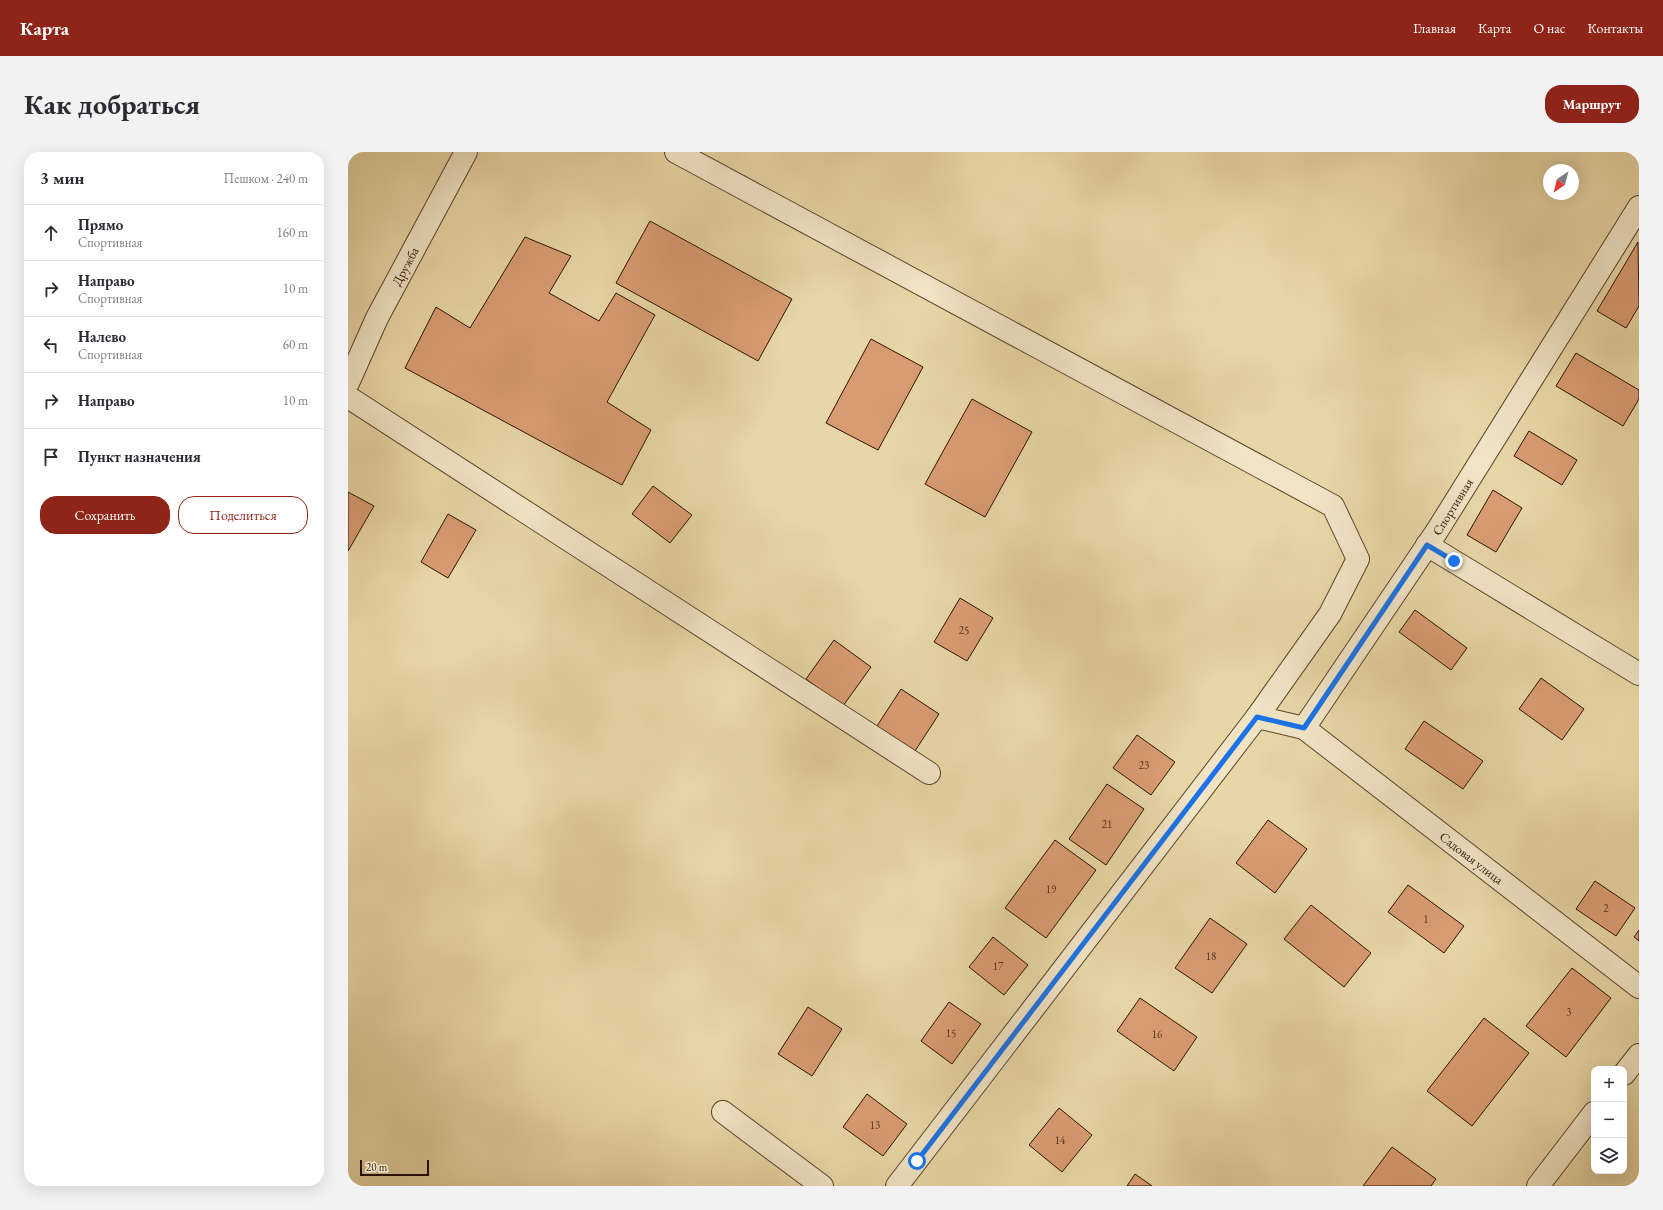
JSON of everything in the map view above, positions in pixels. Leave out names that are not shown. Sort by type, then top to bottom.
[{"type":"street","name":"Дружба","points":[[348,383],[377,318],[466,152]]},
{"type":"street","points":[[676,152],[1333,506],[1358,559],[1330,614],[1257,717],[898,1186]]},
{"type":"street","name":"Спортивная","points":[[1304,728],[1427,545],[1639,207]]},
{"type":"street","points":[[348,397],[930,773]]},
{"type":"street","points":[[1427,545],[1639,674]]},
{"type":"street","points":[[1257,717],[1304,728]]},
{"type":"street","name":"Садовая улица","points":[[1304,728],[1639,987]]},
{"type":"street","points":[[1627,1070],[1639,1055]]},
{"type":"street","points":[[723,1112],[822,1186]]},
{"type":"street","points":[[1538,1186],[1591,1118]]},
{"type":"building","points":[[650,221],[792,299],[758,361],[616,283]]},
{"type":"building","points":[[525,237],[571,256],[549,293],[599,321],[616,293],[655,315],[607,402],[651,430],[622,485],[405,368],[436,307],[470,328]]},
{"type":"building","points":[[1638,242],[1639,306],[1626,328],[1597,311]]},
{"type":"building","points":[[871,339],[923,367],[878,450],[826,423]]},
{"type":"building","points":[[1576,353],[1639,390],[1639,399],[1623,426],[1556,386]]},
{"type":"building","points":[[972,399],[1032,432],[985,517],[925,484]]},
{"type":"building","points":[[1529,431],[1577,460],[1562,485],[1514,456]]},
{"type":"building","points":[[653,486],[692,515],[670,543],[632,514]]},
{"type":"building","points":[[1493,490],[1522,508],[1496,552],[1467,535]]},
{"type":"building","points":[[348,492],[374,506],[348,551]]},
{"type":"building","points":[[448,514],[476,530],[448,578],[421,562]]},
{"type":"building","points":[[960,598],[993,618],[967,661],[934,642]]},
{"type":"building","points":[[1415,610],[1467,648],[1451,670],[1399,632]]},
{"type":"building","points":[[834,640],[871,667],[843,706],[806,679]]},
{"type":"building","points":[[1541,678],[1584,709],[1562,740],[1519,709]]},
{"type":"building","points":[[901,689],[939,714],[915,751],[877,726]]},
{"type":"building","points":[[1424,721],[1483,761],[1463,789],[1405,749]]},
{"type":"building","points":[[1137,735],[1175,762],[1151,795],[1113,768]]},
{"type":"building","points":[[1107,784],[1144,809],[1106,865],[1069,839]]},
{"type":"building","points":[[1268,820],[1307,849],[1275,893],[1236,863]]},
{"type":"building","points":[[1055,840],[1096,870],[1046,938],[1005,908]]},
{"type":"building","points":[[1595,881],[1635,908],[1616,936],[1576,909]]},
{"type":"building","points":[[1408,885],[1464,926],[1444,953],[1388,912]]},
{"type":"building","points":[[1311,905],[1371,953],[1344,987],[1284,939]]},
{"type":"building","points":[[1210,918],[1247,944],[1212,993],[1175,968]]},
{"type":"building","points":[[1639,930],[1639,941],[1634,937]]},
{"type":"building","points":[[993,937],[1028,965],[1004,995],[969,967]]},
{"type":"building","points":[[1572,968],[1611,998],[1566,1057],[1526,1026]]},
{"type":"building","points":[[1140,998],[1197,1037],[1174,1071],[1117,1031]]},
{"type":"building","points":[[949,1002],[981,1024],[952,1064],[921,1041]]},
{"type":"building","points":[[808,1007],[842,1029],[812,1076],[778,1054]]},
{"type":"building","points":[[1484,1018],[1529,1053],[1472,1126],[1427,1091]]},
{"type":"building","points":[[867,1094],[907,1124],[883,1156],[843,1127]]},
{"type":"building","points":[[1059,1108],[1092,1135],[1062,1172],[1029,1145]]},
{"type":"building","points":[[1392,1147],[1436,1179],[1431,1186],[1363,1186]]},
{"type":"building","points":[[1135,1174],[1152,1186],[1127,1186]]},
{"type":"route","points":[[917,1161],[1257,717],[1304,728],[1427,545],[1454,561]]}]
